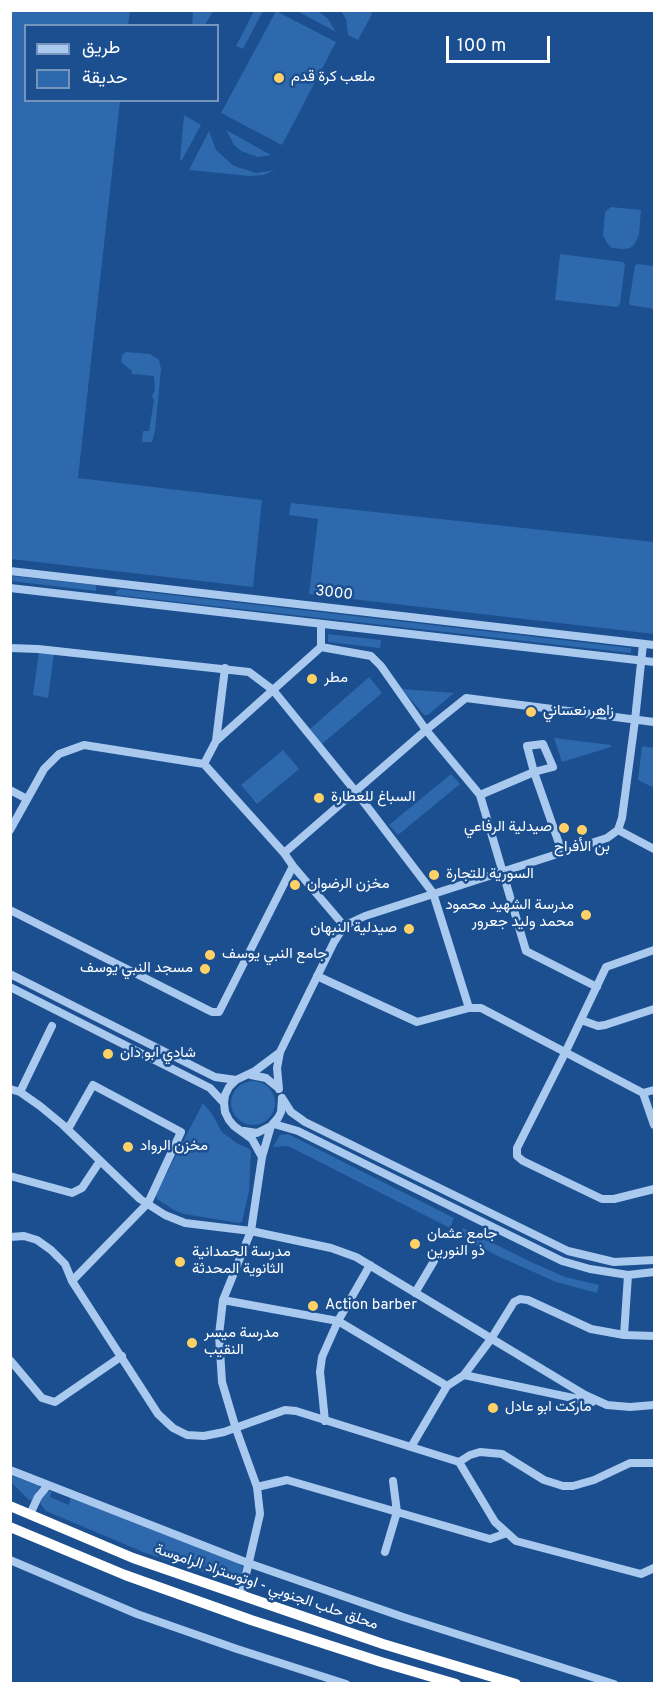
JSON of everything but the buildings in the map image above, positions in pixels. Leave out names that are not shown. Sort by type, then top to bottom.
[{"type":"highway","name":"محلق حلب الجنوبي - اوتوستراد الراموسة","points":[[10,1506],[133,1558],[241,1596],[383,1644],[516,1683]]},
{"type":"highway","points":[[10,1527],[125,1575],[251,1620],[456,1683]]},
{"type":"street","name":"3000","points":[[10,571],[654,645]]},
{"type":"street","points":[[104,599],[106,582]]},
{"type":"street","name":"3000","points":[[10,588],[654,662]]},
{"type":"street","points":[[216,741],[321,647],[321,624]]},
{"type":"street","points":[[643,644],[622,818],[618,830],[607,838],[433,893],[360,918],[345,927],[337,937],[317,976],[280,1052],[276,1068],[282,1098],[291,1112],[305,1122],[568,1251],[614,1262],[654,1260]]},
{"type":"street","points":[[321,647],[371,656],[381,666],[426,730],[480,795],[526,951],[597,987]]},
{"type":"street","points":[[10,648],[225,668],[249,672],[273,690],[356,792],[433,893],[468,1008]]},
{"type":"street","points":[[204,764],[216,741],[225,668]]},
{"type":"street","points":[[284,854],[466,698],[654,722]]},
{"type":"street","points":[[10,830],[44,768],[59,754],[84,745],[204,764],[345,927]]},
{"type":"street","points":[[480,795],[534,772],[562,852]]},
{"type":"street","points":[[10,790],[27,799]]},
{"type":"street","points":[[618,830],[654,849]]},
{"type":"street","points":[[10,910],[212,1012],[219,1012],[293,866]]},
{"type":"street","points":[[654,950],[606,967],[517,1148],[518,1156],[602,1199],[615,1199],[654,1189]]},
{"type":"street","points":[[10,974],[215,1077],[236,1080]]},
{"type":"street","points":[[317,976],[417,1022],[468,1008],[481,1008],[643,1093],[654,1090]]},
{"type":"street","points":[[10,987],[210,1088],[224,1103]]},
{"type":"street","points":[[581,1020],[605,1026],[654,1009]]},
{"type":"street","points":[[20,1092],[52,1026]]},
{"type":"street","points":[[280,1052],[250,1075],[236,1080],[229,1087],[225,1095],[225,1112],[234,1126],[249,1133],[265,1130],[272,1125],[298,1131],[562,1262],[627,1275],[654,1272]]},
{"type":"street","points":[[250,1075],[266,1078],[279,1089]]},
{"type":"street","points":[[68,1129],[93,1085],[181,1132],[148,1203],[72,1281]]},
{"type":"street","points":[[10,1089],[20,1092],[40,1106],[68,1129],[140,1199],[165,1215],[185,1223],[251,1231],[332,1248],[356,1257],[585,1395],[607,1405]]},
{"type":"street","points":[[643,1093],[654,1125]]},
{"type":"street","points":[[241,1596],[260,1514],[256,1487],[222,1382],[219,1335],[223,1300],[251,1231],[262,1157],[272,1125],[281,1112],[282,1098]]},
{"type":"street","points":[[242,1130],[256,1145],[262,1157]]},
{"type":"street","points":[[10,1176],[72,1193],[82,1188],[100,1161]]},
{"type":"street","points":[[505,1233],[510,1222]]},
{"type":"street","points":[[10,1237],[24,1236],[37,1240],[65,1264],[72,1281],[158,1414],[187,1436],[204,1436],[236,1429],[285,1410],[296,1412],[459,1462],[495,1522],[516,1541],[641,1574],[654,1568]]},
{"type":"street","points":[[415,1293],[434,1261]]},
{"type":"street","points":[[325,1421],[320,1372],[322,1357],[338,1321],[370,1265]]},
{"type":"street","points":[[624,1335],[627,1275]]},
{"type":"street","points":[[411,1447],[447,1386],[464,1375],[491,1339],[514,1302],[520,1299],[528,1300],[591,1329],[624,1335],[654,1336]]},
{"type":"street","points":[[223,1300],[338,1321],[447,1386]]},
{"type":"street","points":[[10,1360],[42,1398],[56,1402],[122,1356]]},
{"type":"street","points":[[464,1375],[607,1405],[630,1407],[654,1405]]},
{"type":"street","points":[[459,1462],[480,1452],[502,1454],[544,1480],[563,1486],[573,1486],[594,1480],[630,1463],[654,1463]]},
{"type":"street","points":[[10,1470],[248,1563],[403,1617],[614,1683]]},
{"type":"street","points":[[256,1487],[287,1480],[490,1539],[507,1533]]},
{"type":"street","points":[[385,1552],[397,1512],[393,1481]]},
{"type":"street","points":[[32,1510],[38,1497],[48,1485]]},
{"type":"street","points":[[10,1560],[137,1614],[237,1649],[346,1683]]},
{"type":"green space","points":[[11,10],[130,11],[128,24],[24,24],[24,102],[120,102],[78,478],[262,500],[253,587],[11,559]]},
{"type":"green space","points":[[193,10],[213,11],[206,24],[192,24]]},
{"type":"green space","points":[[254,11],[263,11],[243,49],[236,46]]},
{"type":"green space","name":"ملعب كرة قدم","points":[[276,11],[336,42],[282,145],[221,113]]},
{"type":"green space","points":[[297,11],[318,11],[328,19],[336,32]]},
{"type":"green space","points":[[341,11],[372,11],[358,40],[348,35],[346,19]]},
{"type":"green space","points":[[184,115],[201,125],[180,160]]},
{"type":"green space","points":[[226,130],[271,155],[258,157],[241,151],[234,145]]},
{"type":"green space","points":[[209,131],[216,150],[234,166],[256,173],[275,170],[263,175],[249,176],[189,170]]},
{"type":"green space","points":[[611,207],[641,210],[639,235],[630,248],[612,248],[603,235],[605,212]]},
{"type":"green space","points":[[560,254],[623,262],[625,265],[620,304],[617,307],[555,300]]},
{"type":"green space","points":[[637,264],[654,266],[654,309],[630,305]]},
{"type":"green space","points":[[126,352],[150,354],[159,360],[161,369],[155,431],[151,442],[142,442],[143,431],[149,431],[154,400],[152,396],[155,390],[154,376],[132,374],[132,371],[121,362],[122,355]]},
{"type":"green space","points":[[291,503],[654,542],[654,634],[309,594],[318,519],[289,515]]},
{"type":"green space","points":[[11,576],[96,585],[96,591],[11,581]]},
{"type":"green space","points":[[120,589],[631,648],[631,653],[117,595],[115,592]]},
{"type":"green space","points":[[328,634],[381,640],[380,648],[328,642]]},
{"type":"green space","points":[[39,651],[54,653],[48,698],[33,695]]},
{"type":"green space","points":[[369,677],[382,693],[322,744],[310,729]]},
{"type":"green space","points":[[402,689],[454,693],[428,715],[424,715]]},
{"type":"green space","points":[[554,738],[611,745],[611,747],[562,762]]},
{"type":"green space","points":[[642,746],[654,748],[654,788],[638,780]]},
{"type":"green space","points":[[283,750],[299,769],[257,804],[241,785]]},
{"type":"green space","points":[[451,774],[460,784],[398,835],[389,825]]},
{"type":"green space","points":[[253,1081],[268,1088],[275,1103],[268,1118],[253,1125],[238,1118],[231,1103],[238,1088]]},
{"type":"green space","points":[[203,1103],[222,1132],[251,1151],[249,1191],[242,1222],[239,1223],[184,1214],[157,1199],[156,1194]]},
{"type":"green space","points":[[288,1134],[454,1218],[450,1228],[288,1146],[273,1147],[280,1135]]},
{"type":"green space","points":[[463,1228],[565,1277],[599,1285],[597,1293],[556,1282],[502,1258],[459,1236]]},
{"type":"green space","points":[[10,1475],[40,1486],[32,1501],[11,1482]]},
{"type":"green space","points":[[52,1491],[50,1497],[69,1505],[70,1498],[236,1562],[243,1567],[240,1583],[143,1552],[46,1511],[40,1500],[46,1492]]},
{"type":"place","name":"ملعب كرة قدم","points":[[279,78]]},
{"type":"place","name":"مطر","points":[[312,679]]},
{"type":"place","name":"زاهر نعساني","points":[[531,712]]},
{"type":"place","name":"السباغ للعطارة","points":[[319,798]]},
{"type":"place","name":"صيدلية الرفاعي","points":[[564,828]]},
{"type":"place","name":"بن الأفراح","points":[[582,830]]},
{"type":"place","name":"السورية للتجارة","points":[[434,875]]},
{"type":"place","name":"مخزن الرضوان","points":[[295,885]]},
{"type":"place","name":"مدرسة الشهيد محمود محمد وليد جعرور","points":[[586,915]]},
{"type":"place","name":"صيدلية النبهان","points":[[409,929]]},
{"type":"place","name":"جامع النبي يوسف","points":[[210,955]]},
{"type":"place","name":"مسجد النبي يوسف","points":[[205,969]]},
{"type":"place","name":"شادي ابو دان","points":[[108,1054]]},
{"type":"place","name":"مخزن الرواد","points":[[128,1147]]},
{"type":"place","name":"جامع عثمان ذو النورين","points":[[415,1244]]},
{"type":"place","name":"مدرسة الحمدانية الثانوية المحدثة","points":[[180,1262]]},
{"type":"place","name":"Action barber","points":[[313,1306]]},
{"type":"place","name":"مدرسة ميسر النقيب","points":[[192,1343]]},
{"type":"place","name":"ماركت ابو عادل","points":[[493,1408]]}]
